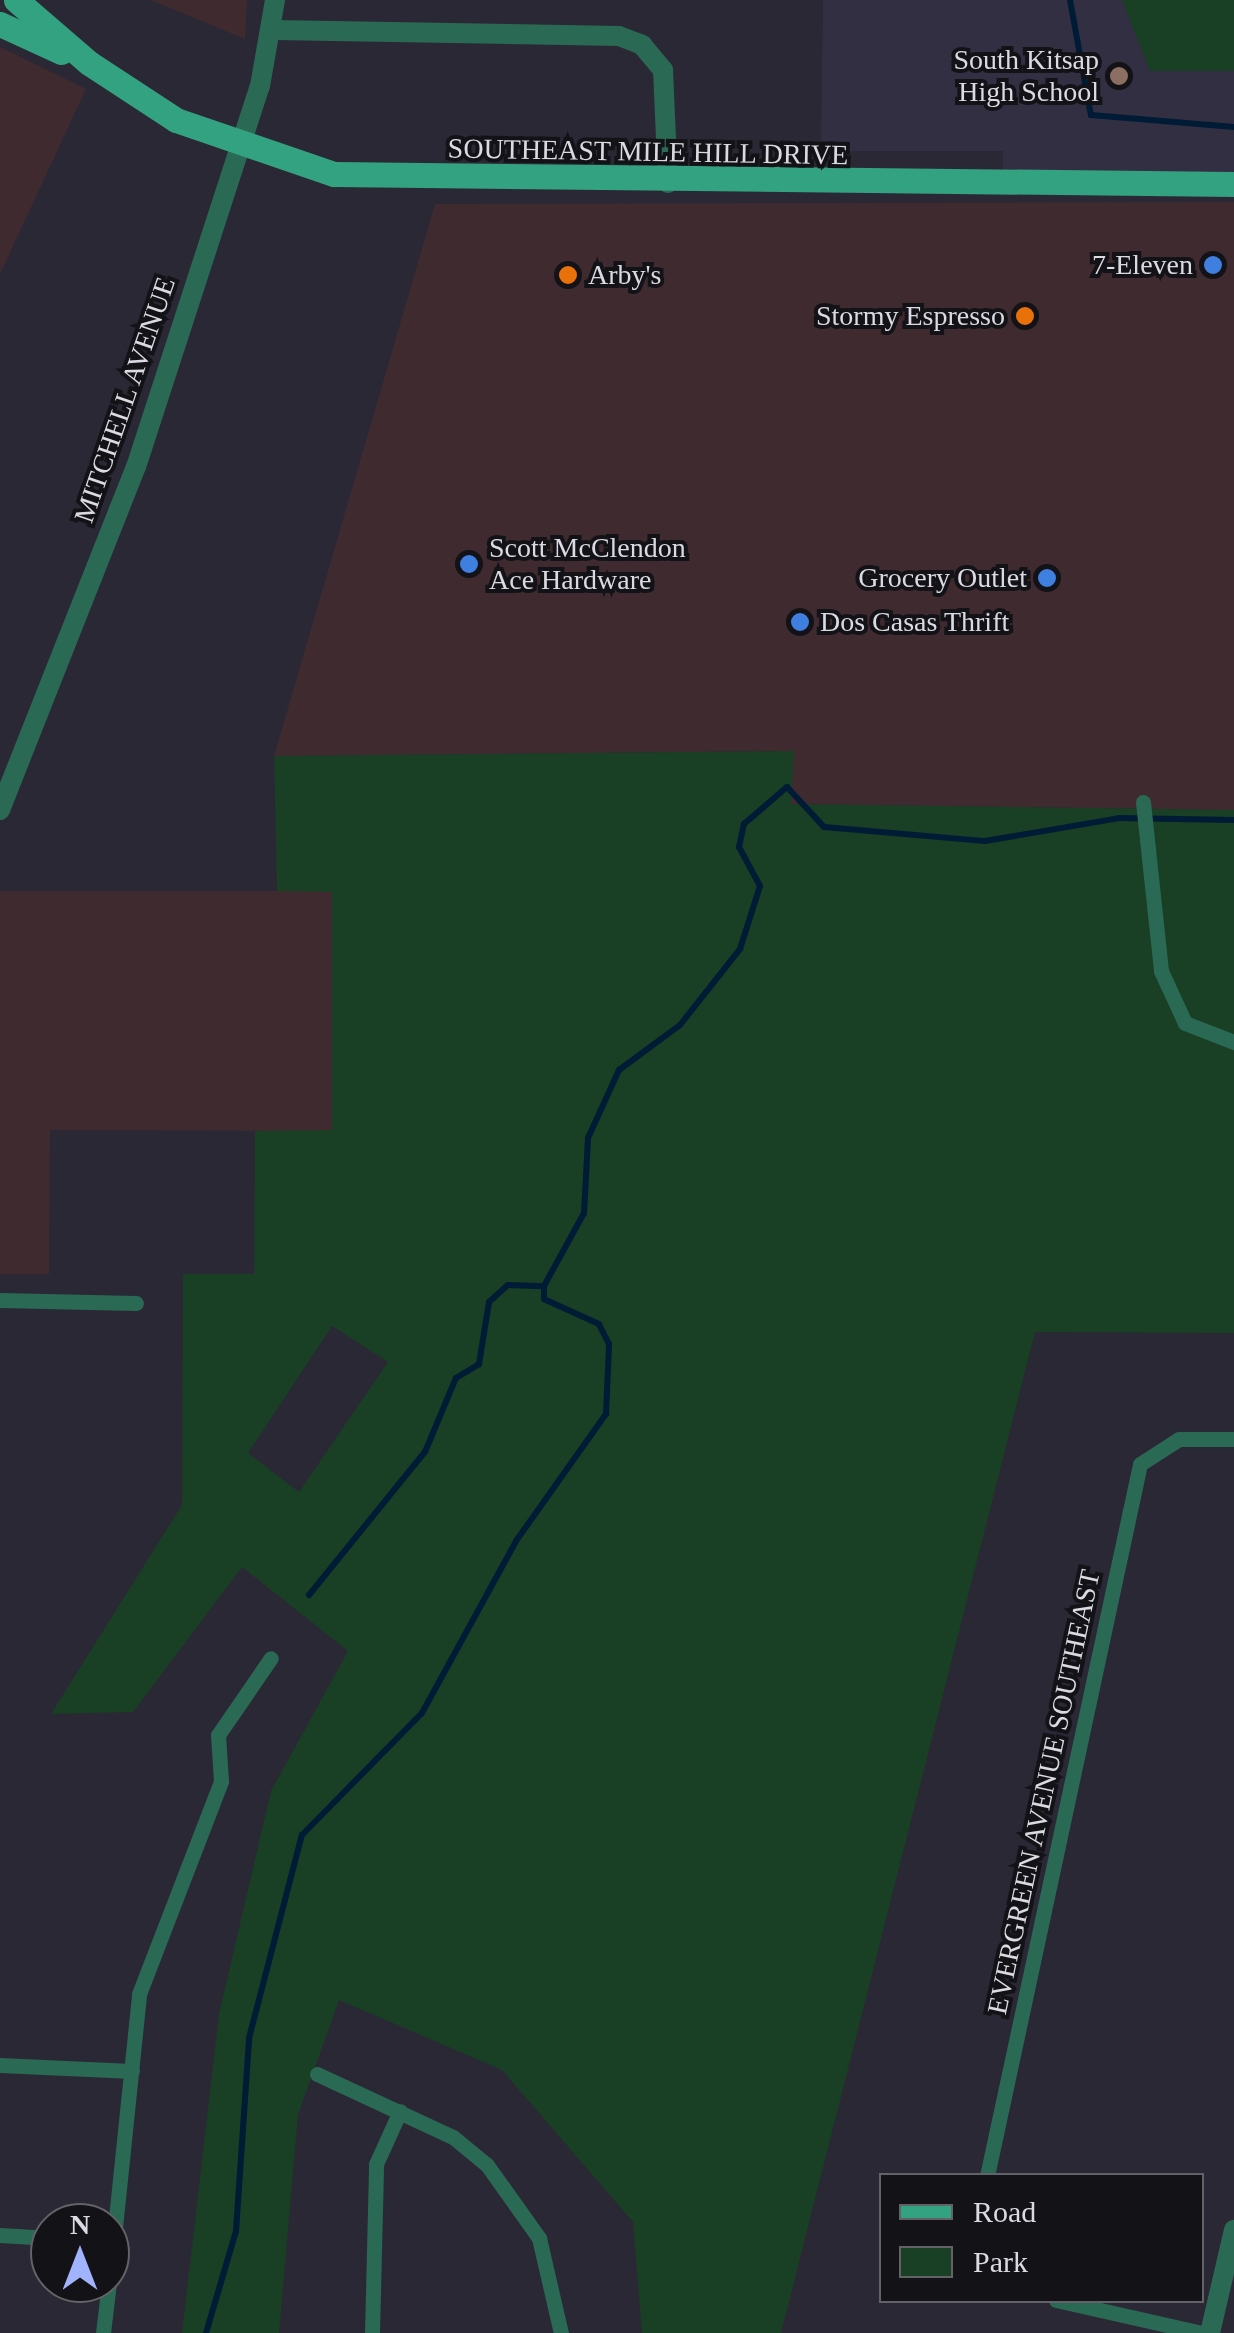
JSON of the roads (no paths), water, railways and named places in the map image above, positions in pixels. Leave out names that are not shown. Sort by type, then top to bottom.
[{"type":"main road","name":"SOUTHEAST MILE HILL DRIVE","points":[[16,0],[89,64],[176,120],[298,167],[407,179],[1234,184]]},
{"type":"main road","name":"SOUTHEAST MILE HILL DRIVE","points":[[0,24],[89,64]]},
{"type":"street","name":"MITCHELL AVENUE","points":[[0,810],[136,467],[260,86],[274,30],[275,0]]},
{"type":"street","points":[[274,30],[619,36],[642,45],[663,70],[668,183]]},
{"type":"street","points":[[1143,802],[1162,970],[1185,1023],[1234,1042]]},
{"type":"street","points":[[0,1300],[136,1302]]},
{"type":"street","name":"EVERGREEN AVENUE SOUTHEAST","points":[[988,2173],[1140,1464],[1180,1439],[1234,1439]]},
{"type":"street","points":[[116,2203],[148,1963],[220,1782],[218,1734],[270,1658]]},
{"type":"street","points":[[0,2065],[132,2071]]},
{"type":"street","points":[[318,2074],[452,2137],[515,2197],[548,2264],[561,2333]]},
{"type":"street","points":[[372,2333],[376,2164],[400,2111]]},
{"type":"street","points":[[1070,2303],[1206,2333],[1234,2230]]},
{"type":"street","points":[[0,2235],[30,2237]]},
{"type":"street","points":[[103,2333],[107,2303]]},
{"type":"waterway","points":[[1070,0],[1091,115],[1234,127]]},
{"type":"waterway","points":[[206,2333],[236,2231],[249,2038],[302,1835],[422,1713],[516,1541],[606,1414],[609,1344],[599,1324],[544,1299],[544,1286],[584,1213],[588,1138],[619,1070],[680,1025],[740,949],[760,886],[739,847],[744,824],[787,787],[824,827],[985,841],[1119,818],[1234,820]]},
{"type":"waterway","points":[[309,1595],[425,1452],[456,1378],[479,1364],[489,1302],[508,1285],[544,1286]]},
{"type":"place","name":"South Kitsap High School","points":[[1119,76]]},
{"type":"place","name":"7-Eleven","points":[[1213,265]]},
{"type":"place","name":"Arby's","points":[[568,275]]},
{"type":"place","name":"Stormy Espresso","points":[[1025,316]]},
{"type":"place","name":"Scott McClendon Ace Hardware","points":[[469,564]]},
{"type":"place","name":"Grocery Outlet","points":[[1047,578]]},
{"type":"place","name":"Dos Casas Thrift","points":[[800,622]]}]
